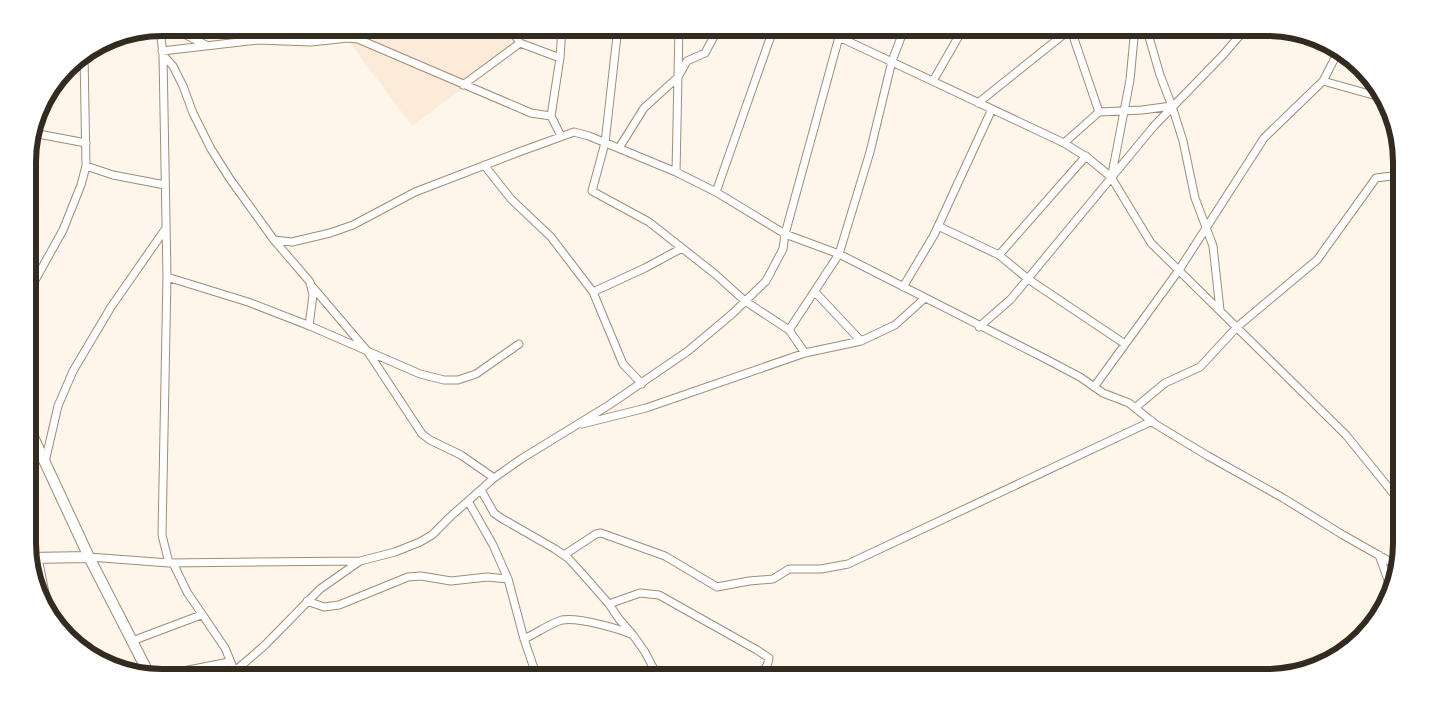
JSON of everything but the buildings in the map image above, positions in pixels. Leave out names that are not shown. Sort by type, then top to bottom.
[{"type":"main road","points":[[36,443],[89,557],[146,668]]},
{"type":"main road","points":[[37,558],[89,557]]},
{"type":"street","points":[[619,148],[644,108],[678,77],[688,61],[705,53],[714,36]]},
{"type":"street","points":[[716,192],[771,36]]},
{"type":"street","points":[[789,330],[838,254],[870,152],[892,61],[902,36]]},
{"type":"street","points":[[933,81],[959,36]]},
{"type":"street","points":[[978,103],[1061,36]]},
{"type":"street","points":[[1074,36],[1099,112]]},
{"type":"street","points":[[1111,177],[1130,80],[1134,36]]},
{"type":"street","points":[[1148,36],[1183,141],[1196,198],[1213,246],[1220,310]]},
{"type":"street","points":[[979,327],[1011,299],[1172,106],[1223,56],[1240,36]]},
{"type":"street","points":[[161,37],[167,277],[162,535],[171,563],[201,615],[225,648],[232,669]]},
{"type":"street","points":[[188,37],[206,46]]},
{"type":"street","points":[[311,42],[313,37]]},
{"type":"street","points":[[516,37],[520,43],[560,58]]},
{"type":"street","points":[[561,37],[551,116],[561,136]]},
{"type":"street","points":[[617,37],[605,142],[592,191],[649,222],[745,301],[789,330],[805,353]]},
{"type":"street","points":[[676,172],[679,37]]},
{"type":"street","points":[[89,557],[171,563],[360,561],[395,552],[432,535],[494,478],[521,459],[642,384],[688,351],[766,281],[783,249],[785,234],[839,37],[1064,143],[1086,156],[1111,177],[1151,243],[1346,435],[1393,493]]},
{"type":"street","points":[[162,53],[257,40],[311,42],[348,38],[358,39],[531,113],[551,116]]},
{"type":"street","points":[[463,85],[520,43]]},
{"type":"street","points":[[162,53],[173,66],[193,113],[211,149],[230,180],[274,240],[368,352],[422,434],[461,455],[494,478]]},
{"type":"street","points":[[1094,387],[1179,270],[1264,138],[1323,81],[1335,57]]},
{"type":"street","points":[[37,277],[63,230],[81,185],[86,166],[84,64]]},
{"type":"street","points":[[1323,81],[1373,95]]},
{"type":"street","points":[[1064,143],[1099,112],[1172,106]]},
{"type":"street","points":[[903,287],[938,226],[992,109]]},
{"type":"street","points":[[274,240],[292,242],[330,233],[353,225],[415,192],[574,132],[605,142],[676,172],[716,192],[785,234],[838,254],[1065,369],[1103,393],[1136,407],[1152,421],[1208,456],[1391,562]]},
{"type":"street","points":[[40,134],[86,143]]},
{"type":"street","points":[[999,256],[1086,156]]},
{"type":"street","points":[[484,165],[511,199],[551,237],[593,292],[623,364],[642,384]]},
{"type":"street","points":[[86,166],[113,175],[166,185]]},
{"type":"street","points":[[1136,407],[1165,383],[1200,367],[1237,327],[1317,260],[1376,178],[1393,176]]},
{"type":"street","points":[[938,226],[999,256],[1028,279],[1125,344]]},
{"type":"street","points":[[45,462],[58,406],[73,371],[111,307],[166,227]]},
{"type":"street","points":[[593,292],[645,268],[682,248]]},
{"type":"street","points":[[167,277],[229,296],[309,326],[420,374],[444,380],[458,380],[476,374],[519,344]]},
{"type":"street","points":[[309,326],[313,295],[310,284]]},
{"type":"street","points":[[815,292],[861,341]]},
{"type":"street","points":[[574,426],[646,408],[805,353],[861,341],[895,325],[926,298]]},
{"type":"street","points":[[564,555],[596,534],[601,533],[665,556],[717,587],[773,579],[789,570],[821,570],[848,564],[1152,421]]},
{"type":"street","points":[[481,490],[494,513],[500,518],[564,555],[579,570],[633,635],[654,669]]},
{"type":"street","points":[[468,501],[493,544],[508,579],[534,669]]},
{"type":"street","points":[[1379,555],[1387,578]]},
{"type":"street","points":[[241,669],[320,589],[360,561]]},
{"type":"street","points":[[307,601],[324,607],[339,605],[408,576],[421,576],[451,581],[487,577],[508,579]]},
{"type":"street","points":[[609,604],[640,593],[659,595],[676,603],[769,658],[769,664],[766,668]]},
{"type":"street","points":[[132,641],[201,615]]},
{"type":"street","points":[[524,639],[563,620],[613,627],[633,635]]},
{"type":"street","points":[[194,669],[229,662]]},
{"type":"shaded area","points":[[346,37],[520,37],[516,49],[412,126]]}]
